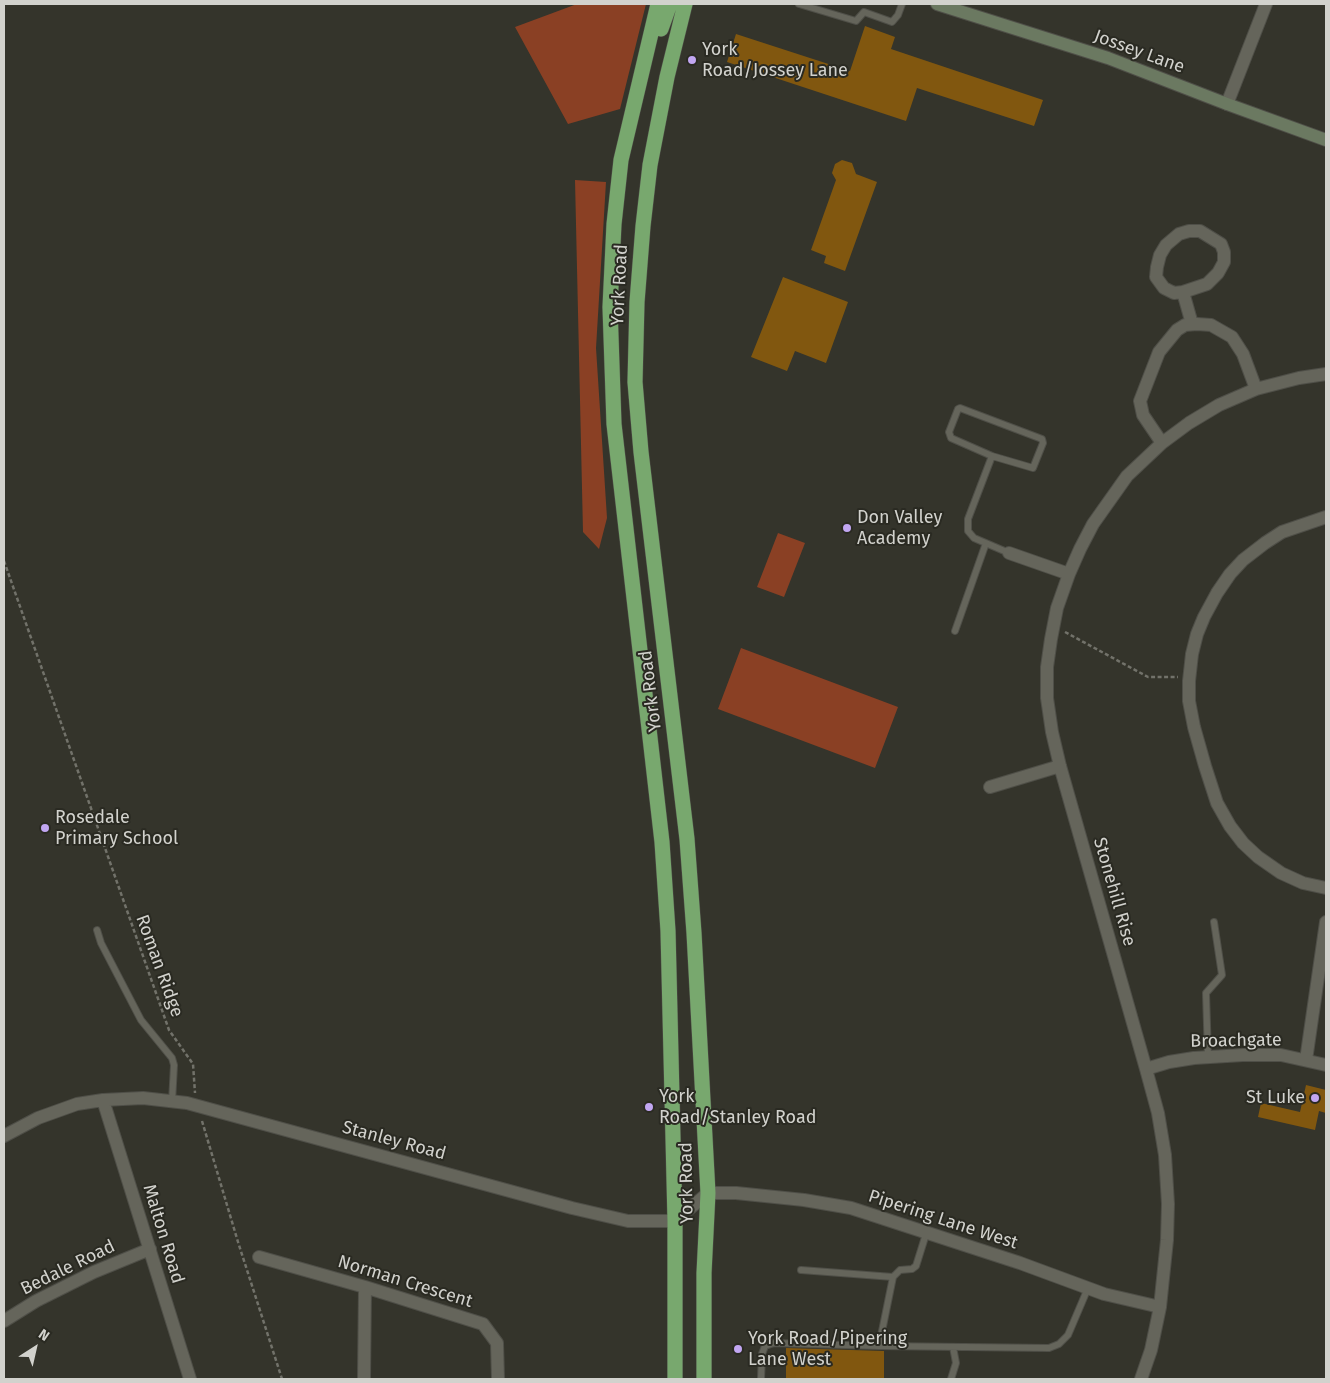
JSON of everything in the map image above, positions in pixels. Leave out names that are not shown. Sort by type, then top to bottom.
[{"type":"highway","name":"York Road","points":[[658,4],[621,160],[614,224],[610,307],[614,424],[662,842],[668,931],[675,1221],[675,1379]]},
{"type":"highway","points":[[636,101],[670,4]]},
{"type":"highway","name":"York Road","points":[[684,4],[667,78],[649,173],[637,302],[636,382],[641,452],[687,839],[694,932],[708,1193],[704,1273],[704,1379]]},
{"type":"street","name":"Jossey Lane","points":[[937,4],[1108,58],[1326,140]]},
{"type":"street","points":[[1228,104],[1266,4]]},
{"type":"street","points":[[1189,231],[1200,231],[1220,244],[1224,252],[1224,262],[1218,273],[1207,284],[1183,292],[1174,293],[1164,288],[1156,277],[1156,267],[1166,245],[1179,234],[1189,231]]},
{"type":"street","points":[[1183,292],[1192,324]]},
{"type":"street","points":[[1162,442],[1143,415],[1140,401],[1159,352],[1177,330],[1185,325],[1211,325],[1232,337],[1243,354],[1256,389]]},
{"type":"street","name":"Stonehill Rise","points":[[1141,1379],[1151,1350],[1160,1306],[1167,1240],[1166,1165],[1158,1113],[1052,732],[1047,667],[1052,631],[1057,608],[1080,549],[1106,505],[1127,476],[1162,442],[1218,405],[1256,389],[1299,378],[1326,374]]},
{"type":"street","points":[[1326,517],[1282,532],[1265,543],[1230,574],[1204,617],[1192,654],[1189,677],[1189,701],[1194,727],[1212,789],[1230,826],[1243,843],[1258,857],[1281,873],[1303,883],[1326,888]]},
{"type":"street","points":[[1009,553],[1069,574]]},
{"type":"street","points":[[990,787],[1060,766]]},
{"type":"street","points":[[1306,1060],[1326,922]]},
{"type":"street","name":"Broachgate","points":[[1146,1070],[1169,1062],[1242,1055],[1281,1055],[1326,1064]]},
{"type":"street","name":"Stanley Road","points":[[4,1136],[38,1118],[77,1104],[103,1100],[143,1098],[197,1106],[572,1208],[628,1221],[675,1221]]},
{"type":"street","name":"Malton Road","points":[[103,1100],[190,1379]]},
{"type":"street","points":[[675,1221],[708,1193]]},
{"type":"street","name":"Pipering Lane West","points":[[708,1193],[736,1193],[784,1198],[851,1208],[926,1234],[1020,1263],[1104,1294],[1160,1306]]},
{"type":"street","name":"Bedale Road","points":[[4,1321],[36,1301],[94,1272],[150,1249]]},
{"type":"street","name":"Norman Crescent","points":[[259,1257],[484,1324],[498,1343],[498,1379]]},
{"type":"street","points":[[364,1379],[365,1287]]},
{"type":"lane","points":[[799,4],[856,21],[864,12],[892,22],[898,15],[902,4]]},
{"type":"lane","points":[[960,408],[1042,439],[1043,443],[1033,468],[992,456],[951,438],[950,432],[958,409],[960,408]]},
{"type":"lane","points":[[992,456],[968,519],[968,531],[974,538],[1009,553]]},
{"type":"lane","points":[[955,631],[986,543]]},
{"type":"lane","points":[[1208,1057],[1206,993],[1222,975],[1214,922]]},
{"type":"lane","points":[[97,930],[101,943],[141,1020],[148,1031],[172,1058],[174,1064],[172,1102]]},
{"type":"lane","points":[[879,1346],[892,1277],[900,1270],[912,1269],[916,1266],[926,1234]]},
{"type":"lane","points":[[801,1270],[892,1277]]},
{"type":"lane","points":[[761,1379],[762,1354],[765,1346],[774,1343],[1049,1348],[1059,1344],[1068,1334],[1088,1288]]},
{"type":"lane","points":[[951,1379],[956,1363],[953,1347]]},
{"type":"path","name":"Roman Ridge","points":[[4,561],[169,1030],[193,1064],[197,1106],[282,1379]]},
{"type":"path","points":[[1052,631],[1065,632],[1148,676],[1189,677]]},
{"type":"shaded area","points":[[577,4],[646,4],[620,109],[568,124],[515,27]]},
{"type":"shaded area","points":[[575,180],[606,182],[596,348],[607,518],[599,549],[583,532]]},
{"type":"shaded area","points":[[778,533],[805,543],[784,597],[757,587]]},
{"type":"shaded area","points":[[741,648],[898,707],[875,768],[718,709]]},
{"type":"building","points":[[865,26],[895,37],[891,49],[1043,100],[1034,126],[917,88],[906,121],[727,62],[736,34],[850,71]]},
{"type":"building","points":[[842,160],[852,163],[856,174],[877,182],[845,271],[824,263],[826,256],[811,250],[836,180],[832,173],[835,164]]},
{"type":"building","points":[[783,277],[848,302],[826,363],[795,351],[787,371],[751,357]]},
{"type":"building","points":[[1306,1085],[1326,1090],[1326,1113],[1319,1111],[1315,1130],[1258,1117],[1261,1103],[1300,1112]]},
{"type":"building","points":[[786,1348],[884,1351],[884,1379],[786,1379]]},
{"type":"place","name":"York Road/Jossey Lane","points":[[692,60]]},
{"type":"place","name":"Don Valley Academy","points":[[847,528]]},
{"type":"place","name":"Rosedale Primary School","points":[[45,828]]},
{"type":"place","name":"St Luke","points":[[1315,1098]]},
{"type":"place","name":"York Road/Stanley Road","points":[[649,1107]]},
{"type":"place","name":"York Road/Pipering Lane West","points":[[738,1349]]}]
